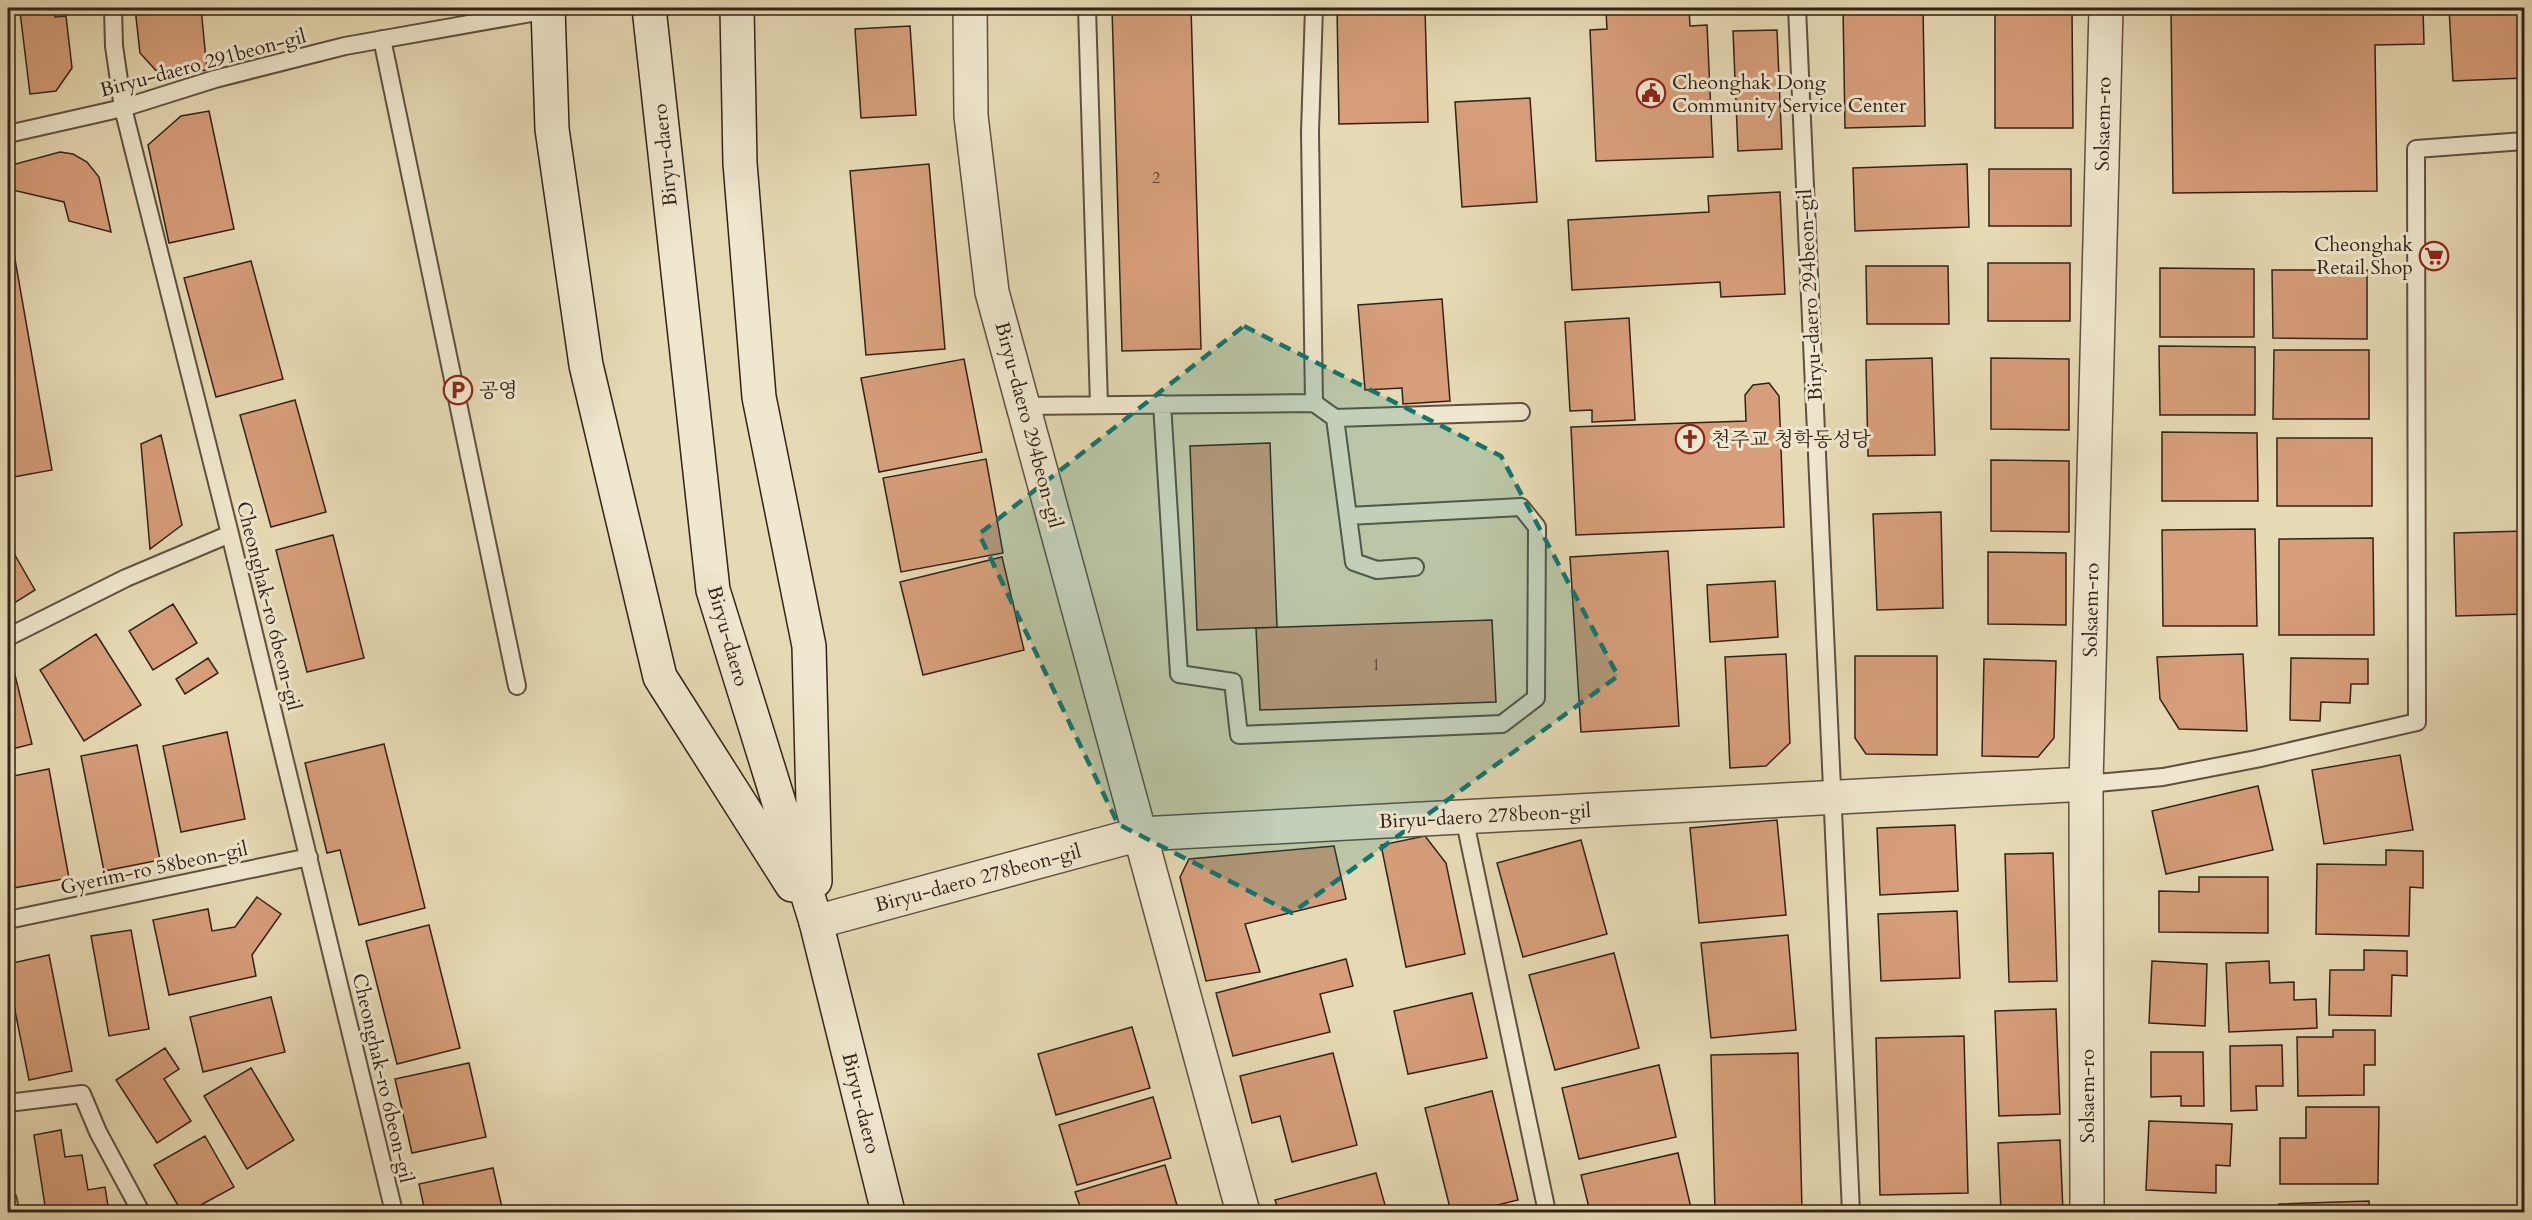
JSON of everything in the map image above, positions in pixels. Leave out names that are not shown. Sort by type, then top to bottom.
[{"type":"street","name":"Biryu-daero","points":[[649,8],[713,590],[816,922],[888,1212]]},
{"type":"street","points":[[737,8],[740,163],[759,397],[809,646],[816,922]]},
{"type":"street","name":"Biryu-daero 294beon-gil","points":[[970,8],[971,116],[992,292],[1140,834]]},
{"type":"street","name":"Solsaem-ro","points":[[2087,1212],[2086,784],[2106,8]]},
{"type":"street","points":[[547,9],[552,129],[586,365],[660,677],[816,922]]},
{"type":"street","name":"Biryu-daero 278beon-gil","points":[[816,922],[1140,834],[2086,784]]},
{"type":"street","points":[[1140,834],[1243,1212]]},
{"type":"lane","name":"Cheonghak-ro 6beon-gil","points":[[113,8],[114,46],[123,108],[230,534],[394,1212]]},
{"type":"lane","points":[[1087,8],[1099,405]]},
{"type":"lane","points":[[1314,8],[1310,132],[1314,403]]},
{"type":"lane","name":"Biryu-daero 294beon-gil","points":[[1797,8],[1831,798]]},
{"type":"lane","name":"Biryu-daero 291beon-gil","points":[[8,134],[123,108],[215,79],[345,46],[547,9]]},
{"type":"lane","points":[[382,39],[517,686]]},
{"type":"lane","points":[[2086,784],[2163,777],[2256,759],[2417,722],[2416,149],[2524,141]]},
{"type":"lane","points":[[1023,406],[1314,403],[1335,418],[1521,412]]},
{"type":"lane","points":[[1162,404],[1179,674],[1233,682],[1239,735],[1502,724],[1536,698],[1537,527],[1521,507],[1348,516]]},
{"type":"lane","points":[[1335,418],[1354,562],[1377,570],[1415,567]]},
{"type":"lane","points":[[8,637],[126,578],[230,534]]},
{"type":"lane","points":[[1831,798],[1851,1212]]},
{"type":"lane","points":[[1464,817],[1547,1212]]},
{"type":"lane","name":"Gyerim-ro 58beon-gil","points":[[8,920],[309,857]]},
{"type":"lane","points":[[8,1104],[82,1094],[98,1132],[141,1212]]},
{"type":"lane","points":[[8,1200],[10,1212]]},
{"type":"highlighted area","points":[[1244,326],[1501,456],[1618,676],[1292,913],[1118,824],[979,534]]},
{"type":"building","points":[[54,8],[55,17],[66,16],[72,68],[56,91],[30,94],[20,12]]},
{"type":"building","points":[[135,8],[201,8],[207,70],[160,75],[140,53]]},
{"type":"building","points":[[844,8],[920,8],[921,11],[844,14]]},
{"type":"building","points":[[1112,8],[1191,8],[1201,349],[1122,351]]},
{"type":"building","points":[[1337,8],[1425,8],[1428,122],[1339,124]]},
{"type":"building","name":"Cheonghak Dong Community Service Center","points":[[1689,8],[1690,26],[1707,25],[1713,157],[1596,161],[1590,30],[1607,29],[1606,11]]},
{"type":"building","points":[[1732,8],[1776,8],[1776,9],[1733,11]]},
{"type":"building","points":[[1843,8],[1923,8],[1925,126],[1845,128]]},
{"type":"building","points":[[1995,8],[2072,8],[2073,128],[1995,128]]},
{"type":"building","points":[[2171,8],[2423,8],[2424,44],[2375,45],[2377,191],[2173,193]]},
{"type":"building","points":[[2449,8],[2520,8],[2523,78],[2453,81]]},
{"type":"building","points":[[910,26],[916,115],[861,118],[855,29]]},
{"type":"building","points":[[1777,30],[1782,149],[1738,151],[1733,31]]},
{"type":"building","points":[[1530,98],[1537,202],[1462,207],[1455,102]]},
{"type":"building","points":[[209,111],[234,229],[169,243],[148,145],[181,116]]},
{"type":"building","points":[[60,152],[73,154],[87,162],[99,177],[111,232],[69,221],[64,202],[8,189],[8,166]]},
{"type":"building","points":[[929,164],[945,349],[866,355],[850,171]]},
{"type":"building","points":[[1967,164],[1969,227],[1855,231],[1853,168]]},
{"type":"building","points":[[1989,169],[2071,169],[2071,226],[1989,226]]},
{"type":"building","points":[[1780,192],[1785,294],[1721,297],[1720,282],[1572,290],[1568,220],[1709,212],[1708,196]]},
{"type":"building","points":[[13,248],[52,470],[8,478],[8,249]]},
{"type":"building","points":[[251,261],[283,379],[216,397],[184,278]]},
{"type":"building","points":[[1988,263],[2070,263],[2070,321],[1988,321]]},
{"type":"building","points":[[1866,266],[1948,266],[1949,324],[1867,324]]},
{"type":"building","points":[[2160,268],[2254,269],[2254,337],[2160,337]]},
{"type":"building","points":[[2272,270],[2367,270],[2367,339],[2273,338]]},
{"type":"building","points":[[1442,299],[1450,401],[1403,404],[1402,388],[1365,390],[1358,305]]},
{"type":"building","points":[[1629,318],[1635,420],[1592,422],[1592,410],[1570,411],[1565,322]]},
{"type":"building","points":[[2159,346],[2255,347],[2255,415],[2160,415]]},
{"type":"building","points":[[2274,350],[2369,350],[2369,419],[2273,419]]},
{"type":"building","points":[[1932,358],[1935,455],[1868,456],[1866,360]]},
{"type":"building","points":[[1991,358],[2069,359],[2069,430],[1991,429]]},
{"type":"building","points":[[964,359],[982,452],[879,472],[861,378]]},
{"type":"building","points":[[1769,383],[1779,396],[1784,527],[1576,535],[1571,427],[1746,421],[1745,395],[1753,385]]},
{"type":"building","points":[[295,400],[326,512],[271,527],[240,415]]},
{"type":"building","points":[[2162,432],[2257,433],[2258,501],[2162,501]]},
{"type":"building","points":[[161,435],[182,525],[150,549],[141,444]]},
{"type":"building","points":[[2277,438],[2372,438],[2372,506],[2277,506]]},
{"type":"building","points":[[1270,443],[1277,627],[1197,630],[1190,446]]},
{"type":"building","points":[[986,459],[1003,553],[901,572],[883,478]]},
{"type":"building","points":[[1991,460],[2069,461],[2069,532],[1991,531]]},
{"type":"building","points":[[1941,512],[1943,608],[1877,610],[1873,514]]},
{"type":"building","points":[[2255,529],[2257,626],[2163,626],[2162,530]]},
{"type":"building","points":[[2524,531],[2524,614],[2456,616],[2454,533]]},
{"type":"building","points":[[333,535],[364,658],[307,672],[276,550]]},
{"type":"building","points":[[2373,538],[2374,635],[2279,635],[2279,539]]},
{"type":"building","points":[[8,543],[35,590],[8,607]]},
{"type":"building","points":[[1668,551],[1679,726],[1581,732],[1570,557]]},
{"type":"building","points":[[1988,552],[2066,553],[2066,625],[1988,624]]},
{"type":"building","points":[[1002,557],[1024,650],[923,675],[900,582]]},
{"type":"building","points":[[1775,581],[1778,637],[1710,642],[1707,585]]},
{"type":"building","points":[[173,604],[197,643],[153,670],[129,631]]},
{"type":"building","points":[[1492,620],[1496,702],[1260,710],[1256,628]]},
{"type":"building","points":[[96,634],[141,705],[84,741],[40,670]]},
{"type":"building","points":[[8,654],[32,744],[8,750]]},
{"type":"building","points":[[1786,654],[1790,743],[1766,766],[1730,768],[1725,657]]},
{"type":"building","points":[[2243,654],[2247,731],[2179,729],[2160,699],[2157,657]]},
{"type":"building","points":[[1855,656],[1937,656],[1937,755],[1866,754],[1855,738]]},
{"type":"building","points":[[208,658],[218,673],[185,694],[176,679]]},
{"type":"building","points":[[2291,658],[2368,659],[2368,684],[2351,684],[2350,703],[2321,702],[2320,721],[2290,720]]},
{"type":"building","points":[[1984,659],[2056,661],[2054,738],[2038,757],[1982,756]]},
{"type":"building","points":[[2520,665],[2524,665],[2524,770],[2523,770]]},
{"type":"building","points":[[227,732],[245,819],[181,832],[163,746]]},
{"type":"building","points":[[384,744],[425,908],[359,925],[340,850],[327,853],[305,763]]},
{"type":"building","points":[[137,745],[160,860],[104,871],[81,756]]},
{"type":"building","points":[[2400,755],[2413,830],[2324,844],[2312,770]]},
{"type":"building","points":[[49,769],[69,878],[8,889],[8,777]]},
{"type":"building","points":[[2258,786],[2273,850],[2166,874],[2152,811]]},
{"type":"building","points":[[1777,820],[1786,915],[1699,923],[1690,828]]},
{"type":"building","points":[[1955,825],[1958,891],[1880,895],[1877,828]]},
{"type":"building","points":[[1425,836],[1446,863],[1465,954],[1406,967],[1381,845]]},
{"type":"building","points":[[1581,840],[1607,934],[1523,957],[1497,863]]},
{"type":"building","points":[[1334,846],[1346,899],[1245,924],[1260,972],[1206,981],[1180,877],[1189,859]]},
{"type":"building","points":[[2386,850],[2423,851],[2423,888],[2410,887],[2409,936],[2316,934],[2317,864],[2386,865]]},
{"type":"building","points":[[2053,853],[2057,981],[2009,982],[2005,854]]},
{"type":"building","points":[[2199,877],[2268,877],[2268,933],[2159,932],[2159,891],[2199,892]]},
{"type":"building","points":[[257,897],[281,914],[252,955],[256,976],[169,995],[153,920],[208,909],[212,931],[235,927]]},
{"type":"building","points":[[1957,911],[1960,978],[1881,981],[1878,914]]},
{"type":"building","points":[[429,925],[460,1048],[397,1064],[366,941]]},
{"type":"building","points":[[131,930],[149,1029],[109,1036],[91,936]]},
{"type":"building","points":[[1788,935],[1796,1030],[1711,1038],[1701,943]]},
{"type":"building","points":[[2364,950],[2407,951],[2407,976],[2392,975],[2391,1016],[2329,1015],[2330,970],[2364,970]]},
{"type":"building","points":[[1614,953],[1639,1048],[1555,1070],[1529,975]]},
{"type":"building","points":[[49,955],[72,1071],[29,1080],[8,976],[8,964]]},
{"type":"building","points":[[1346,959],[1353,986],[1320,994],[1330,1032],[1233,1056],[1216,993]]},
{"type":"building","points":[[2152,961],[2207,964],[2205,1026],[2149,1023]]},
{"type":"building","points":[[2269,961],[2270,983],[2294,982],[2294,1000],[2316,999],[2317,1028],[2229,1032],[2226,963]]},
{"type":"building","points":[[1472,993],[1487,1058],[1408,1074],[1394,1011]]},
{"type":"building","points":[[271,997],[285,1052],[203,1072],[190,1017]]},
{"type":"building","points":[[2056,1009],[2060,1114],[1999,1116],[1995,1011]]},
{"type":"building","points":[[1132,1027],[1150,1088],[1056,1115],[1038,1054]]},
{"type":"building","points":[[2333,1030],[2375,1030],[2375,1065],[2364,1065],[2364,1095],[2298,1096],[2297,1037],[2333,1037]]},
{"type":"building","points":[[1964,1036],[1968,1193],[1880,1195],[1876,1038]]},
{"type":"building","points":[[2282,1045],[2283,1086],[2256,1086],[2257,1110],[2231,1111],[2230,1046]]},
{"type":"building","points":[[165,1048],[179,1069],[164,1079],[191,1121],[157,1143],[116,1080]]},
{"type":"building","points":[[2151,1052],[2203,1052],[2204,1106],[2181,1106],[2181,1096],[2151,1097]]},
{"type":"building","points":[[1333,1053],[1357,1145],[1292,1162],[1280,1116],[1252,1123],[1240,1076]]},
{"type":"building","points":[[1798,1053],[1802,1210],[1715,1212],[1711,1055]]},
{"type":"building","points":[[469,1063],[486,1137],[412,1153],[395,1079]]},
{"type":"building","points":[[1659,1065],[1676,1137],[1579,1159],[1562,1088]]},
{"type":"building","points":[[251,1068],[294,1140],[247,1169],[204,1096]]},
{"type":"building","points":[[1492,1091],[1518,1200],[1469,1212],[1451,1212],[1425,1108]]},
{"type":"building","points":[[1153,1097],[1171,1158],[1077,1185],[1059,1125]]},
{"type":"building","points":[[2306,1107],[2379,1107],[2378,1184],[2280,1184],[2280,1138],[2306,1138]]},
{"type":"building","points":[[2149,1121],[2232,1124],[2230,1166],[2216,1165],[2216,1193],[2146,1190]]},
{"type":"building","points":[[61,1130],[65,1157],[82,1155],[88,1190],[105,1187],[109,1212],[46,1212],[34,1135]]},
{"type":"building","points":[[205,1136],[234,1187],[188,1212],[182,1212],[154,1165]]},
{"type":"building","points":[[2060,1140],[2063,1212],[2001,1212],[1998,1143]]},
{"type":"building","points":[[1678,1153],[1692,1212],[1590,1212],[1581,1175]]},
{"type":"building","points":[[1165,1165],[1179,1212],[1082,1212],[1075,1192]]},
{"type":"building","points":[[493,1168],[503,1212],[425,1212],[419,1184]]},
{"type":"building","points":[[1376,1173],[1387,1212],[1279,1212],[1275,1200]]},
{"type":"building","points":[[2369,1201],[2370,1212],[2279,1212],[2279,1204]]},
{"type":"place","name":"Cheonghak Dong Community Service Center","points":[[1651,93]]},
{"type":"place","name":"Cheonghak Retail Shop","points":[[2434,256]]},
{"type":"place","name":"공영","points":[[458,390]]},
{"type":"place","name":"천주교 청학동성당","points":[[1690,439]]}]
